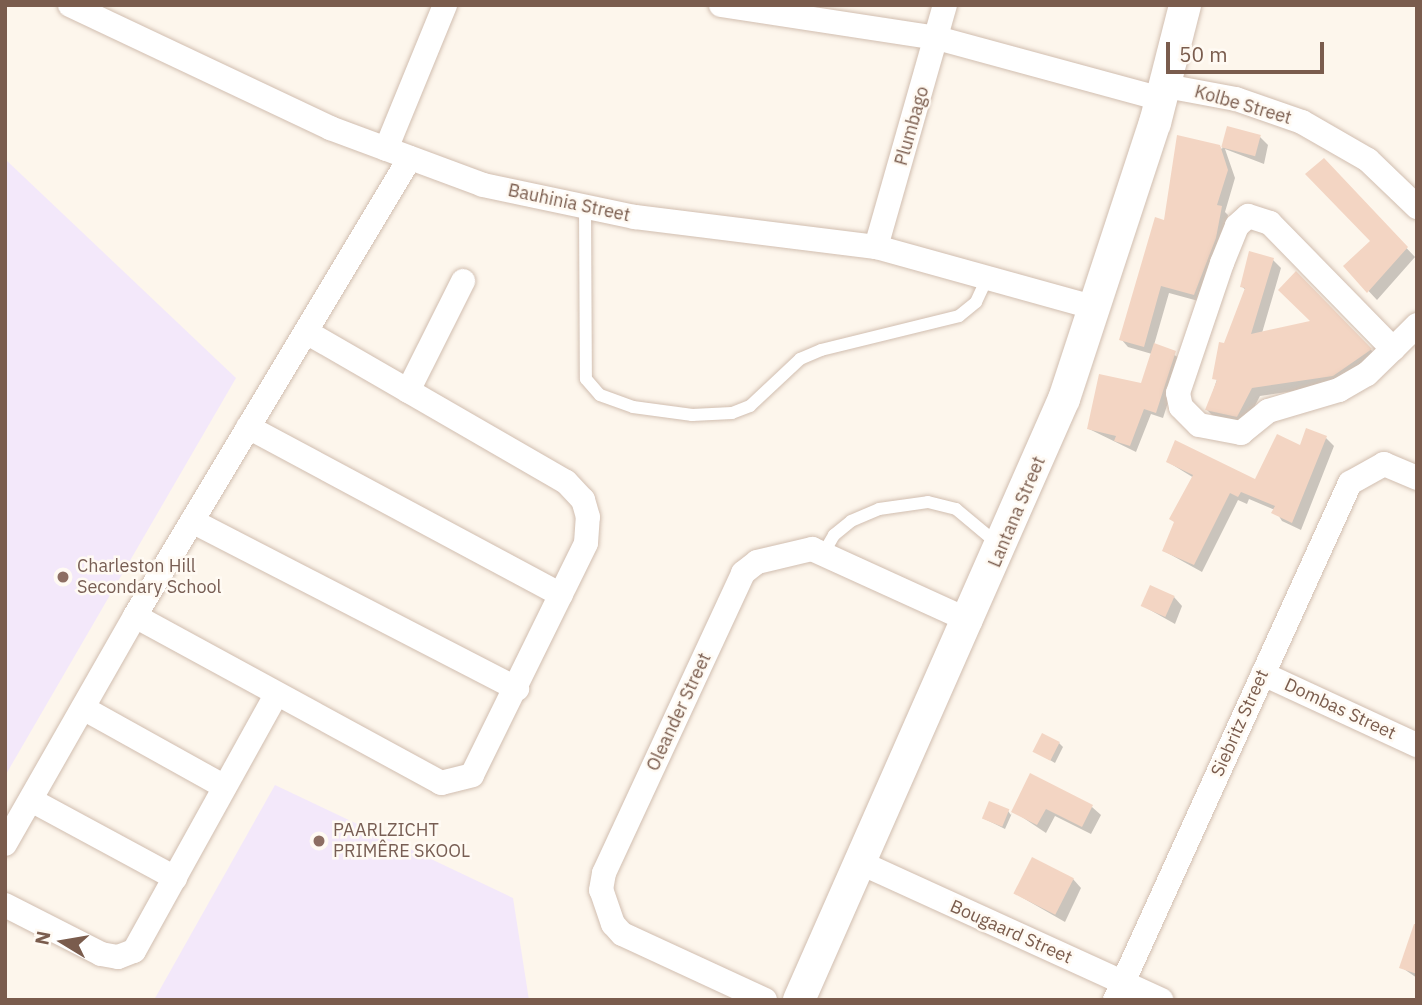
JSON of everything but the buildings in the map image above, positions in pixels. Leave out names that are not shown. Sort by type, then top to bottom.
[{"type":"street","name":"Bauhinia Street","points":[[70,5],[330,128],[483,185],[635,217],[876,247],[1096,308]]},
{"type":"street","points":[[386,149],[444,5]]},
{"type":"street","name":"Kolbe Street","points":[[721,5],[937,38],[1165,93],[1236,99],[1302,122],[1368,160],[1417,207]]},
{"type":"street","name":"Plumbago","points":[[876,247],[945,5]]},
{"type":"street","name":"Lantana Street","points":[[799,1000],[1002,547],[1096,308],[1165,93],[1185,5]]},
{"type":"street","points":[[5,844],[135,616],[410,158]]},
{"type":"street","points":[[1394,349],[1270,223],[1248,216],[1237,226],[1222,263],[1178,393],[1181,407],[1199,425],[1241,433],[1268,411],[1339,390],[1367,374],[1394,349],[1417,325]]},
{"type":"street","points":[[408,391],[463,281]]},
{"type":"street","points":[[135,616],[442,783],[471,775],[517,689],[586,543],[589,517],[583,500],[566,482],[306,332]]},
{"type":"street","points":[[248,427],[561,595]]},
{"type":"street","name":"Siebritz Street","points":[[1119,991],[1350,483],[1384,464],[1417,478]]},
{"type":"street","points":[[192,521],[517,689]]},
{"type":"street","name":"Oleander Street","points":[[765,1000],[622,934],[613,924],[601,890],[604,873],[743,573],[757,562],[793,550],[812,548],[970,621]]},
{"type":"street","name":"Dombas Street","points":[[1263,674],[1417,745]]},
{"type":"street","points":[[5,905],[101,954],[118,957],[134,951],[276,695]]},
{"type":"street","points":[[83,708],[225,787]]},
{"type":"street","points":[[31,800],[175,878]]},
{"type":"street","name":"Bougaard Street","points":[[861,863],[1119,991],[1161,1000]]},
{"type":"lane","points":[[585,206],[586,379],[600,395],[633,407],[692,415],[732,413],[759,398],[800,359],[821,350],[959,316],[976,302],[987,278]]},
{"type":"lane","points":[[823,554],[834,535],[851,521],[879,509],[928,502],[956,509],[1002,547]]},
{"type":"shaded area","name":"Charleston Hill Secondary School","points":[[5,159],[236,378],[5,776]]},
{"type":"shaded area","name":"PAARLZICHT PRIMÊRE SKOOL","points":[[275,785],[513,898],[529,1000],[154,1000]]},
{"type":"place","name":"Charleston Hill Secondary School","points":[[63,577]]},
{"type":"place","name":"PAARLZICHT PRIMÊRE SKOOL","points":[[319,841]]}]
